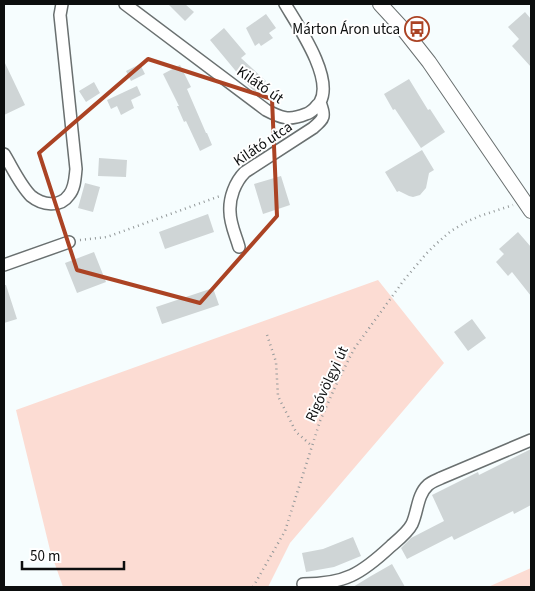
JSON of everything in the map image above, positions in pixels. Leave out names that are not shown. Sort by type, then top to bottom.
[{"type":"street","points":[[4,154],[21,183],[39,202],[61,203],[69,195],[74,185],[76,170],[60,15],[62,4]]},
{"type":"street","name":"Kilátó út","points":[[125,4],[266,110],[281,118],[296,118],[310,113],[320,102]]},
{"type":"street","points":[[286,4],[314,55],[322,74],[324,89],[320,102]]},
{"type":"street","points":[[380,4],[429,62],[528,206]]},
{"type":"street","name":"Kilátó utca","points":[[239,247],[230,213],[233,191],[238,178],[322,121],[324,114],[320,102]]},
{"type":"street","points":[[4,265],[69,242]]},
{"type":"street","points":[[303,584],[338,581],[374,562],[411,526],[420,495],[428,485],[531,440]]},
{"type":"path","points":[[69,242],[107,237],[233,191]]},
{"type":"path","name":"Rigóvölgyi út","points":[[253,587],[285,531],[320,421],[354,349],[404,280],[426,254],[451,231],[480,216],[505,209],[528,206]]},
{"type":"path","points":[[266,335],[276,362],[278,396],[296,432],[312,446]]},
{"type":"highlighted area","points":[[148,59],[272,99],[277,216],[200,303],[77,270],[39,153]]},
{"type":"shaded area","points":[[378,280],[444,363],[290,543],[268,587],[63,587],[50,550],[16,410]]},
{"type":"shaded area","points":[[531,568],[531,587],[488,587]]},
{"type":"building","points":[[168,4],[185,4],[194,12],[185,21]]},
{"type":"building","points":[[525,12],[531,19],[531,67],[512,46],[519,39],[508,27]]},
{"type":"building","points":[[266,14],[276,28],[269,33],[273,38],[261,46],[259,43],[255,46],[246,28]]},
{"type":"building","points":[[224,28],[246,54],[241,58],[266,81],[255,92],[210,40]]},
{"type":"building","points":[[4,61],[25,105],[4,115]]},
{"type":"building","points":[[140,64],[145,74],[131,81],[126,71]]},
{"type":"building","points":[[180,65],[191,87],[187,89],[212,145],[200,151],[186,121],[184,122],[177,106],[179,106],[163,74]]},
{"type":"building","points":[[409,79],[428,110],[430,109],[445,132],[421,148],[395,109],[393,110],[384,94]]},
{"type":"building","points":[[94,82],[100,93],[86,102],[79,91]]},
{"type":"building","points":[[137,86],[141,95],[131,100],[134,108],[121,115],[117,106],[111,109],[107,100]]},
{"type":"building","points":[[422,150],[434,170],[429,173],[426,188],[420,195],[413,197],[399,191],[397,192],[385,172]]},
{"type":"building","points":[[99,158],[127,160],[126,177],[98,176]]},
{"type":"building","points":[[281,176],[290,205],[263,214],[254,184]]},
{"type":"building","points":[[85,183],[100,187],[93,212],[78,208]]},
{"type":"building","points":[[208,214],[214,232],[165,249],[159,232]]},
{"type":"building","points":[[518,232],[531,247],[531,296],[512,272],[508,276],[496,262],[504,254],[499,249]]},
{"type":"building","points":[[94,252],[106,282],[77,293],[65,263]]},
{"type":"building","points":[[4,285],[6,285],[17,319],[4,323]]},
{"type":"building","points":[[213,288],[219,305],[162,324],[156,307]]},
{"type":"building","points":[[472,319],[486,338],[468,351],[454,332]]},
{"type":"building","points":[[531,449],[531,505],[514,514],[513,511],[454,540],[452,536],[407,559],[401,548],[411,538],[444,521],[432,495],[478,472],[479,475]]},
{"type":"building","points":[[353,537],[361,556],[334,567],[306,572],[302,553],[323,549]]},
{"type":"building","points":[[392,564],[405,587],[353,587],[371,576]]},
{"type":"place","name":"Márton Áron utca","points":[[417,29]]}]
